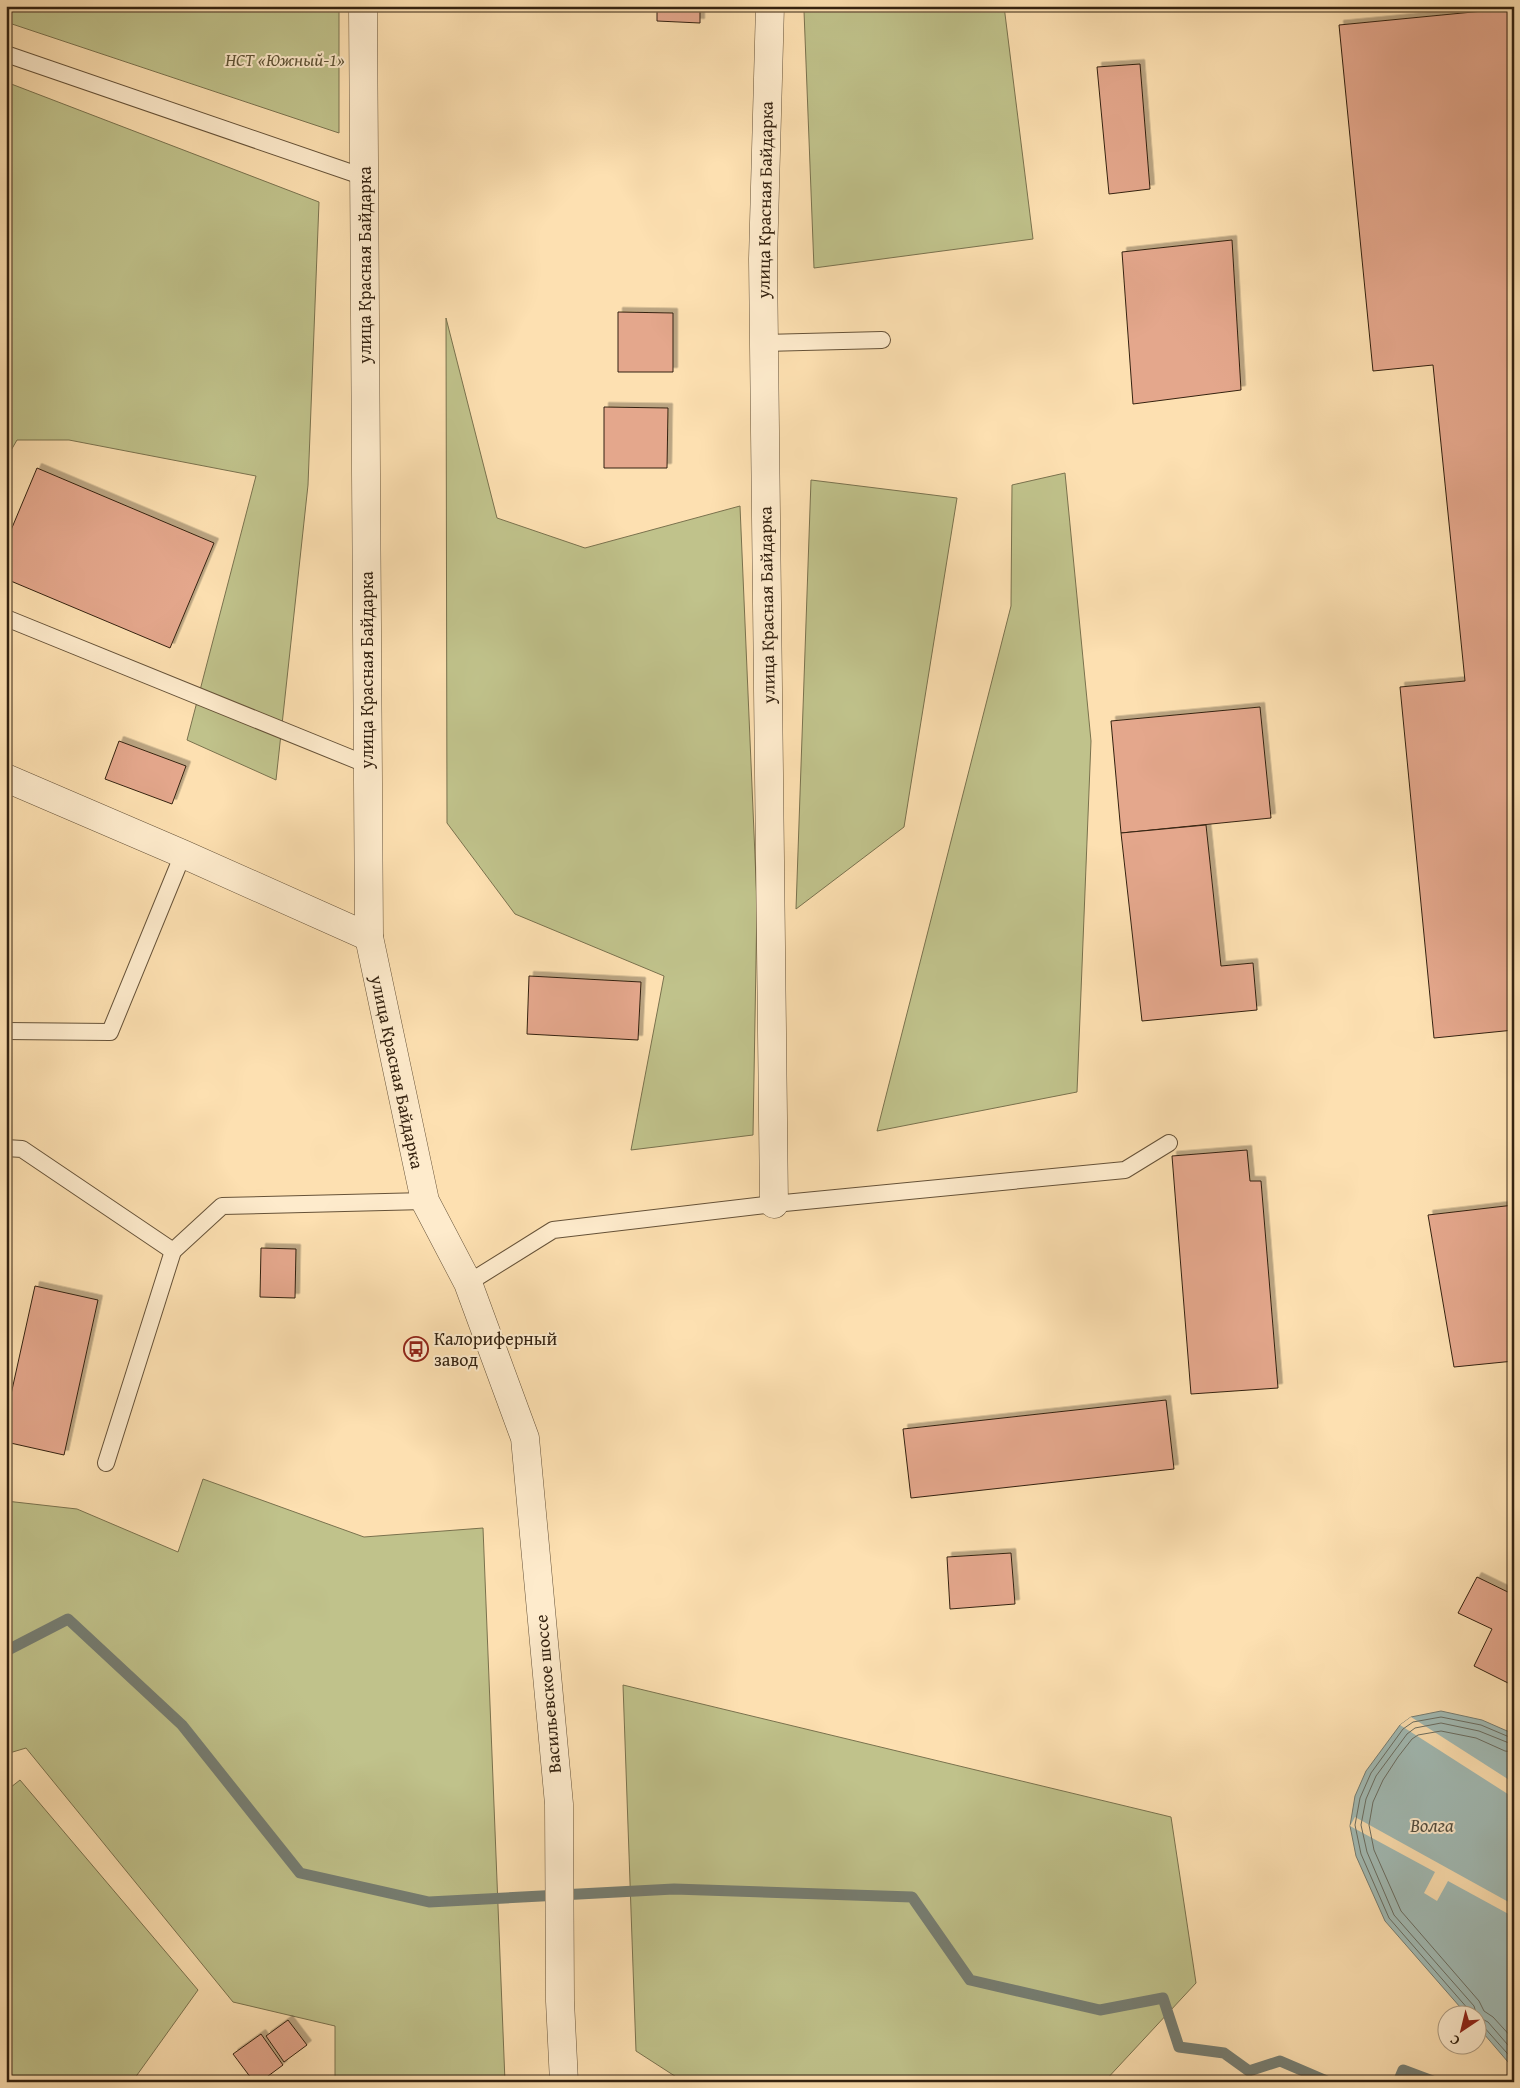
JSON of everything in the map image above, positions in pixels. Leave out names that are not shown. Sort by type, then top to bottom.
[{"type":"street","name":"улица Красная Байдарка","points":[[363,6],[369,937],[425,1201],[468,1284],[480,1314]]},
{"type":"street","name":"улица Красная Байдарка","points":[[770,6],[763,259],[774,1204]]},
{"type":"street","points":[[6,778],[369,937]]},
{"type":"street","name":"Васильевское шоссе","points":[[480,1314],[525,1438],[559,1804],[560,2001],[564,2082]]},
{"type":"lane","points":[[6,54],[364,177]]},
{"type":"lane","points":[[764,343],[882,340]]},
{"type":"lane","points":[[6,618],[368,765]]},
{"type":"lane","points":[[6,1030],[110,1032],[183,854]]},
{"type":"lane","points":[[468,1284],[553,1230],[774,1204],[1125,1170],[1169,1143]]},
{"type":"lane","points":[[6,1148],[22,1149],[173,1251]]},
{"type":"lane","points":[[106,1463],[173,1251],[222,1206],[425,1201]]},
{"type":"green space","name":"НСТ «Южный-1»","points":[[6,6],[339,6],[339,133],[6,22]]},
{"type":"green space","points":[[806,6],[1004,6],[1033,239],[814,268],[804,11]]},
{"type":"green space","points":[[6,82],[319,202],[308,485],[276,780],[187,740],[256,476],[69,440],[17,440],[6,459]]},
{"type":"green space","points":[[446,318],[497,518],[585,548],[740,506],[757,903],[753,1135],[631,1150],[664,976],[515,914],[447,823]]},
{"type":"green space","points":[[1065,473],[1091,741],[1077,1092],[877,1131],[1011,606],[1012,485]]},
{"type":"green space","points":[[811,480],[957,498],[904,827],[796,909]]},
{"type":"green space","points":[[203,1479],[364,1537],[483,1528],[505,2082],[335,2082],[335,2026],[233,2002],[26,1748],[6,1754],[6,1501],[77,1509],[178,1552]]},
{"type":"green space","points":[[623,1685],[1171,1817],[1196,1983],[1104,2082],[684,2082],[636,2051]]},
{"type":"green space","points":[[20,1780],[198,1990],[132,2082],[6,2082],[6,1791]]},
{"type":"water","name":"Волга","points":[[1441,1711],[1482,1720],[1514,1734],[1514,2069],[1488,2039],[1488,2006],[1459,2006],[1385,1921],[1356,1856],[1350,1826],[1355,1796],[1366,1771],[1400,1725],[1411,1717]]},
{"type":"pier","points":[[1411,1717],[1514,1783],[1514,1798],[1400,1725]]},
{"type":"pier","points":[[1355,1817],[1514,1905],[1514,1917],[1448,1881],[1437,1901],[1424,1893],[1435,1872],[1350,1826]]},
{"type":"building","points":[[657,6],[700,6],[700,23],[657,21]]},
{"type":"building","points":[[1514,8],[1514,1030],[1434,1038],[1400,687],[1465,681],[1433,365],[1373,371],[1339,25]]},
{"type":"building","points":[[1140,64],[1150,189],[1109,194],[1097,67]]},
{"type":"building","points":[[1232,240],[1241,390],[1133,404],[1122,252]]},
{"type":"building","points":[[618,312],[673,313],[673,372],[618,372]]},
{"type":"building","points":[[604,407],[668,408],[667,468],[604,468]]},
{"type":"building","points":[[37,468],[214,543],[170,648],[6,579],[6,542]]},
{"type":"building","points":[[1260,707],[1271,818],[1121,833],[1111,721]]},
{"type":"building","points":[[119,741],[186,766],[172,804],[105,779]]},
{"type":"building","points":[[1206,825],[1221,966],[1253,963],[1257,1010],[1142,1021],[1121,833]]},
{"type":"building","points":[[529,976],[641,982],[638,1040],[527,1034]]},
{"type":"building","points":[[1247,1150],[1250,1181],[1261,1181],[1278,1388],[1191,1394],[1172,1156]]},
{"type":"building","points":[[1514,1205],[1514,1361],[1454,1367],[1428,1215]]},
{"type":"building","points":[[261,1248],[296,1249],[295,1298],[260,1297]]},
{"type":"building","points":[[35,1286],[98,1300],[64,1455],[6,1442],[6,1417]]},
{"type":"building","points":[[1166,1400],[1174,1469],[911,1498],[903,1429]]},
{"type":"building","points":[[1011,1553],[1015,1604],[950,1609],[947,1557]]},
{"type":"building","points":[[1477,1577],[1514,1595],[1514,1686],[1474,1666],[1492,1629],[1458,1613]]},
{"type":"building","points":[[288,2020],[307,2045],[284,2062],[266,2036]]},
{"type":"building","points":[[261,2034],[283,2065],[260,2082],[254,2082],[233,2054]]},
{"type":"waterway","points":[[6,1651],[68,1619],[182,1725],[300,1873],[429,1902],[674,1889],[912,1897],[970,1980],[1100,2010],[1163,1998],[1179,2047],[1224,2053],[1249,2071],[1280,2061],[1329,2082]]},
{"type":"waterway","points":[[1398,2082],[1403,2070],[1435,2082]]},
{"type":"place","name":"Калориферный завод","points":[[416,1349]]}]
